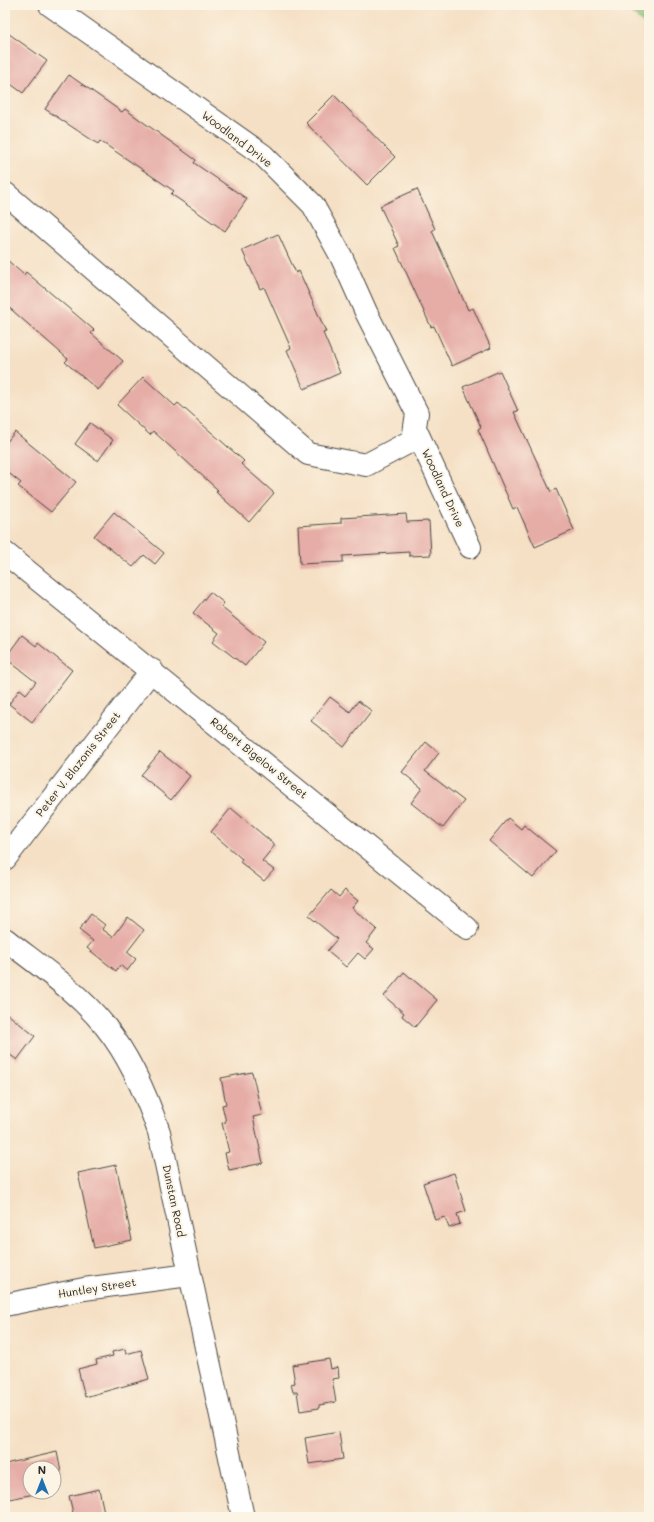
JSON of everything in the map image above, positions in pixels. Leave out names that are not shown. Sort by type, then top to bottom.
[{"type":"street","name":"Woodland Drive","points":[[5,193],[308,454],[366,465],[413,440],[417,413],[366,312],[341,256],[313,205],[263,155],[50,5]]},
{"type":"street","name":"Woodland Drive","points":[[415,428],[470,547]]},
{"type":"street","name":"Robert Bigelow Street","points":[[5,553],[152,670],[467,928]]},
{"type":"street","name":"Peter V. Blazonis Street","points":[[5,858],[152,670]]},
{"type":"street","name":"Dunstan Road","points":[[5,939],[66,987],[86,1005],[105,1026],[134,1072],[147,1100],[159,1132],[243,1517]]},
{"type":"street","name":"Huntley Street","points":[[5,1306],[84,1289],[189,1275]]},
{"type":"green space","points":[[623,5],[649,5],[649,29]]},
{"type":"building","points":[[5,31],[47,61],[23,93],[5,80]]},
{"type":"building","points":[[69,75],[122,112],[125,109],[196,160],[194,163],[247,199],[225,231],[171,194],[174,191],[100,141],[98,144],[45,109]]},
{"type":"building","points":[[334,95],[395,157],[367,185],[306,123]]},
{"type":"building","points":[[417,189],[435,229],[432,231],[468,310],[473,308],[491,348],[452,366],[434,326],[431,327],[395,248],[399,246],[380,206]]},
{"type":"building","points":[[278,234],[296,273],[299,271],[326,332],[323,333],[340,373],[304,389],[287,350],[291,348],[264,287],[260,289],[242,250]]},
{"type":"building","points":[[5,258],[24,275],[26,272],[94,330],[91,333],[123,361],[98,390],[65,362],[68,359],[5,304]]},
{"type":"building","points":[[500,371],[518,411],[514,412],[551,492],[556,489],[574,530],[535,547],[517,507],[513,509],[478,429],[481,427],[463,387]]},
{"type":"building","points":[[143,377],[175,406],[178,403],[244,461],[241,464],[274,493],[249,522],[216,492],[218,490],[153,431],[150,435],[117,405]]},
{"type":"building","points":[[90,423],[113,440],[98,461],[75,444]]},
{"type":"building","points":[[15,432],[76,482],[51,512],[18,486],[21,483],[5,470],[5,444]]},
{"type":"building","points":[[114,512],[164,553],[155,564],[144,555],[133,567],[94,536]]},
{"type":"building","points":[[406,514],[407,522],[429,521],[431,555],[409,556],[409,552],[343,556],[343,562],[300,564],[298,526],[341,523],[341,518]]},
{"type":"building","points":[[210,592],[224,603],[221,607],[264,642],[245,666],[213,641],[219,633],[193,613]]},
{"type":"building","points":[[22,635],[36,646],[38,643],[72,670],[32,722],[9,704],[20,689],[26,694],[36,682],[5,658]]},
{"type":"building","points":[[330,697],[350,712],[358,701],[372,711],[344,747],[311,721]]},
{"type":"building","points":[[426,742],[439,753],[425,771],[464,801],[443,828],[411,803],[422,788],[402,772]]},
{"type":"building","points":[[160,752],[190,776],[171,800],[141,775]]},
{"type":"building","points":[[231,808],[275,845],[262,861],[274,870],[264,881],[240,862],[242,859],[211,832]]},
{"type":"building","points":[[508,818],[521,829],[524,825],[556,851],[533,878],[489,841]]},
{"type":"building","points":[[331,890],[339,897],[345,890],[358,901],[352,908],[377,929],[366,943],[374,949],[365,959],[358,953],[346,967],[327,951],[337,939],[309,916]]},
{"type":"building","points":[[91,914],[105,925],[102,929],[113,937],[128,917],[144,930],[127,952],[136,959],[127,971],[120,965],[116,971],[87,948],[93,941],[79,930]]},
{"type":"building","points":[[404,972],[437,1000],[415,1027],[402,1016],[404,1013],[384,996]]},
{"type":"building","points":[[5,1012],[35,1036],[17,1060],[5,1051]]},
{"type":"building","points":[[252,1072],[262,1115],[253,1117],[263,1163],[229,1170],[225,1153],[229,1152],[222,1123],[226,1122],[222,1105],[226,1104],[221,1078]]},
{"type":"building","points":[[116,1165],[132,1240],[94,1248],[78,1173]]},
{"type":"building","points":[[454,1173],[466,1211],[457,1214],[460,1224],[449,1228],[445,1217],[435,1220],[423,1183]]},
{"type":"building","points":[[125,1349],[126,1354],[141,1350],[149,1379],[85,1397],[78,1369],[97,1364],[96,1360],[113,1356],[112,1352]]},
{"type":"building","points":[[329,1359],[331,1369],[338,1367],[339,1378],[332,1379],[336,1402],[319,1405],[319,1408],[300,1411],[297,1392],[293,1392],[291,1384],[295,1383],[292,1365]]},
{"type":"building","points":[[339,1432],[343,1459],[309,1464],[305,1438]]},
{"type":"building","points":[[57,1452],[59,1460],[22,1460]]},
{"type":"building","points":[[22,1460],[22,1496],[5,1500],[5,1464]]},
{"type":"building","points":[[99,1489],[105,1517],[74,1517],[69,1496]]}]
